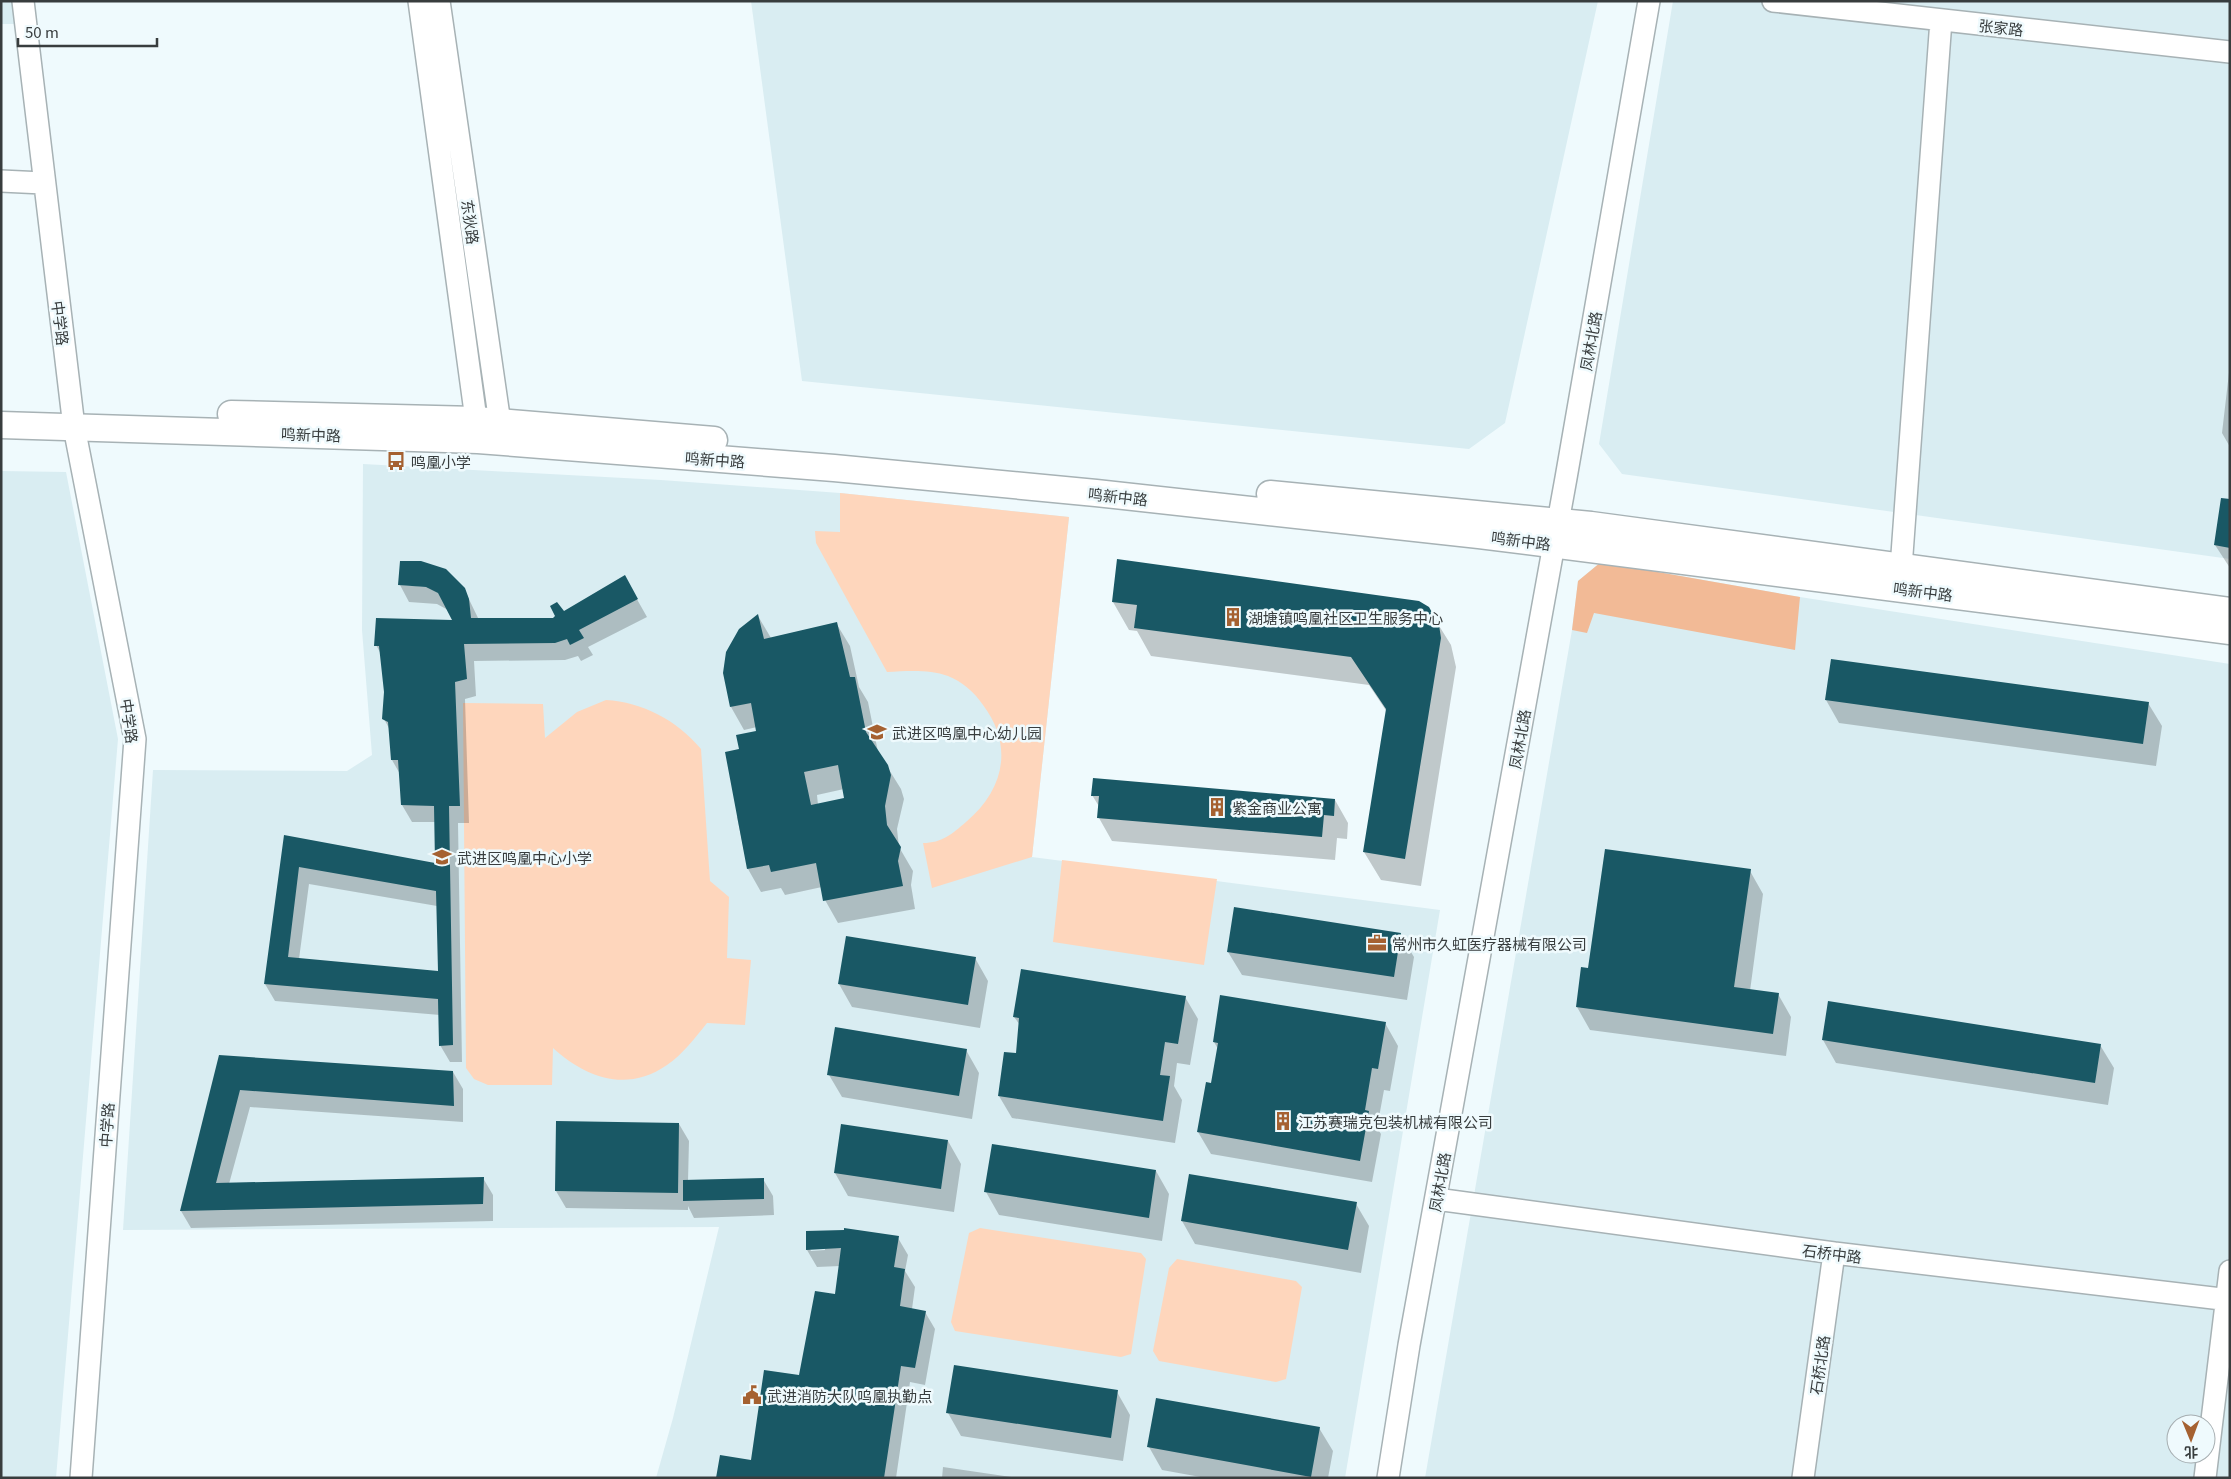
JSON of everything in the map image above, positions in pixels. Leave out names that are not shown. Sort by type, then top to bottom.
[{"type":"main road","name":"鸣新中路","points":[[1,408],[73,418],[490,431],[834,468],[1556,533],[1901,568],[2230,611]]},
{"type":"main road","name":"鸣新中路","points":[[1,425],[73,418]]},
{"type":"main road","name":"鸣新中路","points":[[1556,533],[2230,631]]},
{"type":"street","name":"中学路","points":[[22,1],[73,418],[135,739],[81,1478]]},
{"type":"street","name":"东狄路","points":[[418,1],[490,431]]},
{"type":"street","name":"东狄路","points":[[439,1],[490,431]]},
{"type":"street","name":"凤林北路","points":[[1388,1478],[1649,1]]},
{"type":"street","name":"张家路","points":[[1772,1],[2230,52]]},
{"type":"street","points":[[1901,568],[1940,20]]},
{"type":"street","points":[[1,181],[44,183]]},
{"type":"street","name":"石桥中路","points":[[1436,1198],[1834,1253],[2228,1299]]},
{"type":"street","name":"石桥北路","points":[[1804,1478],[1834,1253]]},
{"type":"street","points":[[2205,1478],[2230,1270]]},
{"type":"shaded area","points":[[1,1],[13,1],[15,24],[1,24]]},
{"type":"shaded area","points":[[751,1],[1598,1],[1505,423],[1469,449],[802,381]]},
{"type":"shaded area","points":[[1673,1],[2230,1],[2230,559],[1622,474],[1599,444]]},
{"type":"shaded area","points":[[363,464],[661,480],[840,493],[1069,517],[1032,857],[1440,910],[1345,1478],[656,1478],[673,1418],[719,1227],[123,1230],[153,770],[347,771],[372,755],[362,630]]},
{"type":"shaded area","points":[[1,471],[66,472],[118,739],[56,1478],[1,1478]]},
{"type":"shaded area","points":[[840,493],[1069,517],[1032,857],[932,888],[923,843],[941,840],[951,834],[979,809],[989,796],[996,782],[1000,767],[999,736],[993,720],[983,705],[959,681],[933,672],[887,672],[816,543],[815,531],[840,532]]},
{"type":"shaded area","points":[[1601,562],[1800,597],[2230,664],[2230,1478],[1425,1478],[1572,630],[1578,581]]},
{"type":"shaded area","points":[[1601,562],[1800,597],[1795,650],[1594,613],[1587,633],[1572,630],[1578,581]]},
{"type":"shaded area","points":[[606,700],[633,704],[658,714],[681,729],[701,749],[710,881],[729,897],[727,958],[751,960],[745,1025],[707,1023],[673,1061],[652,1074],[637,1078],[622,1080],[593,1074],[579,1067],[553,1048],[552,1085],[488,1085],[474,1079],[466,1068],[463,703],[543,704],[545,738],[577,712]]},
{"type":"shaded area","points":[[1062,860],[1217,879],[1204,965],[1053,942]]},
{"type":"shaded area","points":[[980,1228],[1141,1253],[1146,1259],[1131,1354],[1121,1357],[955,1331],[951,1322],[969,1233]]},
{"type":"shaded area","points":[[1177,1259],[1296,1281],[1302,1287],[1286,1379],[1276,1382],[1159,1361],[1153,1351],[1169,1268]]},
{"type":"building","points":[[2221,498],[2230,499],[2230,548],[2214,545]]},
{"type":"building","points":[[1117,559],[1419,601],[1429,607],[1439,625],[1441,638],[1405,859],[1363,852],[1386,709],[1351,657],[1134,628],[1137,605],[1112,602]]},
{"type":"building","points":[[400,561],[421,561],[446,569],[465,588],[469,599],[471,618],[553,618],[555,616],[550,606],[557,602],[564,611],[625,575],[638,599],[579,630],[584,638],[570,645],[567,639],[555,643],[464,644],[467,679],[455,682],[460,806],[449,806],[453,1045],[439,1046],[438,999],[264,984],[284,835],[435,863],[434,806],[401,805],[398,760],[391,760],[388,722],[382,719],[384,692],[379,646],[374,646],[376,618],[452,620],[438,593],[426,587],[398,585]],"holes":[[[299,867],[436,891],[438,971],[288,957]]]},
{"type":"building","points":[[758,614],[764,639],[837,622],[850,677],[855,677],[866,732],[888,765],[891,775],[885,806],[887,825],[901,847],[898,861],[903,886],[823,901],[816,863],[771,872],[769,865],[747,869],[725,752],[739,749],[736,735],[756,731],[751,703],[730,707],[723,673],[726,652],[739,629]],"holes":[[[838,765],[844,798],[811,805],[804,772]]]},
{"type":"building","points":[[1831,659],[2149,702],[2143,744],[1825,700]]},
{"type":"building","name":"紫金商业公寓","points":[[1093,778],[1335,799],[1334,816],[1324,815],[1322,837],[1097,818],[1099,796],[1091,796]]},
{"type":"building","points":[[1605,849],[1751,869],[1734,987],[1779,993],[1773,1034],[1576,1007],[1581,967],[1588,968]]},
{"type":"building","points":[[1234,907],[1401,933],[1394,977],[1227,952]]},
{"type":"building","points":[[846,936],[976,957],[968,1005],[838,984]]},
{"type":"building","points":[[1021,969],[1186,996],[1178,1044],[1165,1042],[1160,1075],[1170,1076],[1163,1121],[998,1096],[1004,1052],[1016,1053],[1019,1018],[1013,1017]]},
{"type":"building","points":[[1220,995],[1386,1022],[1378,1069],[1372,1068],[1365,1110],[1369,1111],[1360,1161],[1197,1132],[1206,1082],[1211,1083],[1218,1043],[1213,1042]]},
{"type":"building","points":[[1828,1001],[2101,1044],[2095,1083],[1822,1040]]},
{"type":"building","points":[[835,1027],[967,1049],[959,1096],[827,1075]]},
{"type":"building","points":[[219,1055],[453,1071],[454,1106],[240,1090],[216,1183],[484,1177],[483,1204],[180,1211]]},
{"type":"building","points":[[556,1121],[679,1123],[678,1193],[555,1191]]},
{"type":"building","points":[[841,1124],[948,1140],[941,1189],[834,1173]]},
{"type":"building","points":[[992,1144],[1156,1170],[1149,1218],[984,1192]]},
{"type":"building","points":[[1189,1174],[1357,1202],[1348,1250],[1181,1221]]},
{"type":"building","points":[[764,1178],[764,1199],[683,1201],[683,1180]]},
{"type":"building","points":[[844,1228],[899,1236],[894,1267],[905,1269],[900,1306],[926,1311],[915,1368],[901,1366],[884,1478],[716,1478],[720,1455],[751,1460],[764,1370],[799,1375],[815,1291],[835,1294],[841,1248],[806,1250],[806,1231],[844,1230]]},
{"type":"building","points":[[954,1365],[1118,1390],[1111,1438],[946,1413]]},
{"type":"building","points":[[1156,1398],[1320,1427],[1311,1477],[1147,1447]]},
{"type":"place","name":"鸣凰小学","points":[[396,461]]},
{"type":"place","name":"湖塘镇鸣凰社区卫生服务中心","points":[[1233,617]]},
{"type":"place","name":"武进区鸣凰中心幼儿园","points":[[877,732]]},
{"type":"place","name":"紫金商业公寓","points":[[1217,807]]},
{"type":"place","name":"武进区鸣凰中心小学","points":[[442,857]]},
{"type":"place","name":"常州市久虹医疗器械有限公司","points":[[1377,943]]},
{"type":"place","name":"江苏赛瑞克包装机械有限公司","points":[[1283,1121]]},
{"type":"place","name":"武进消防大队呜凰执勤点","points":[[752,1395]]}]
